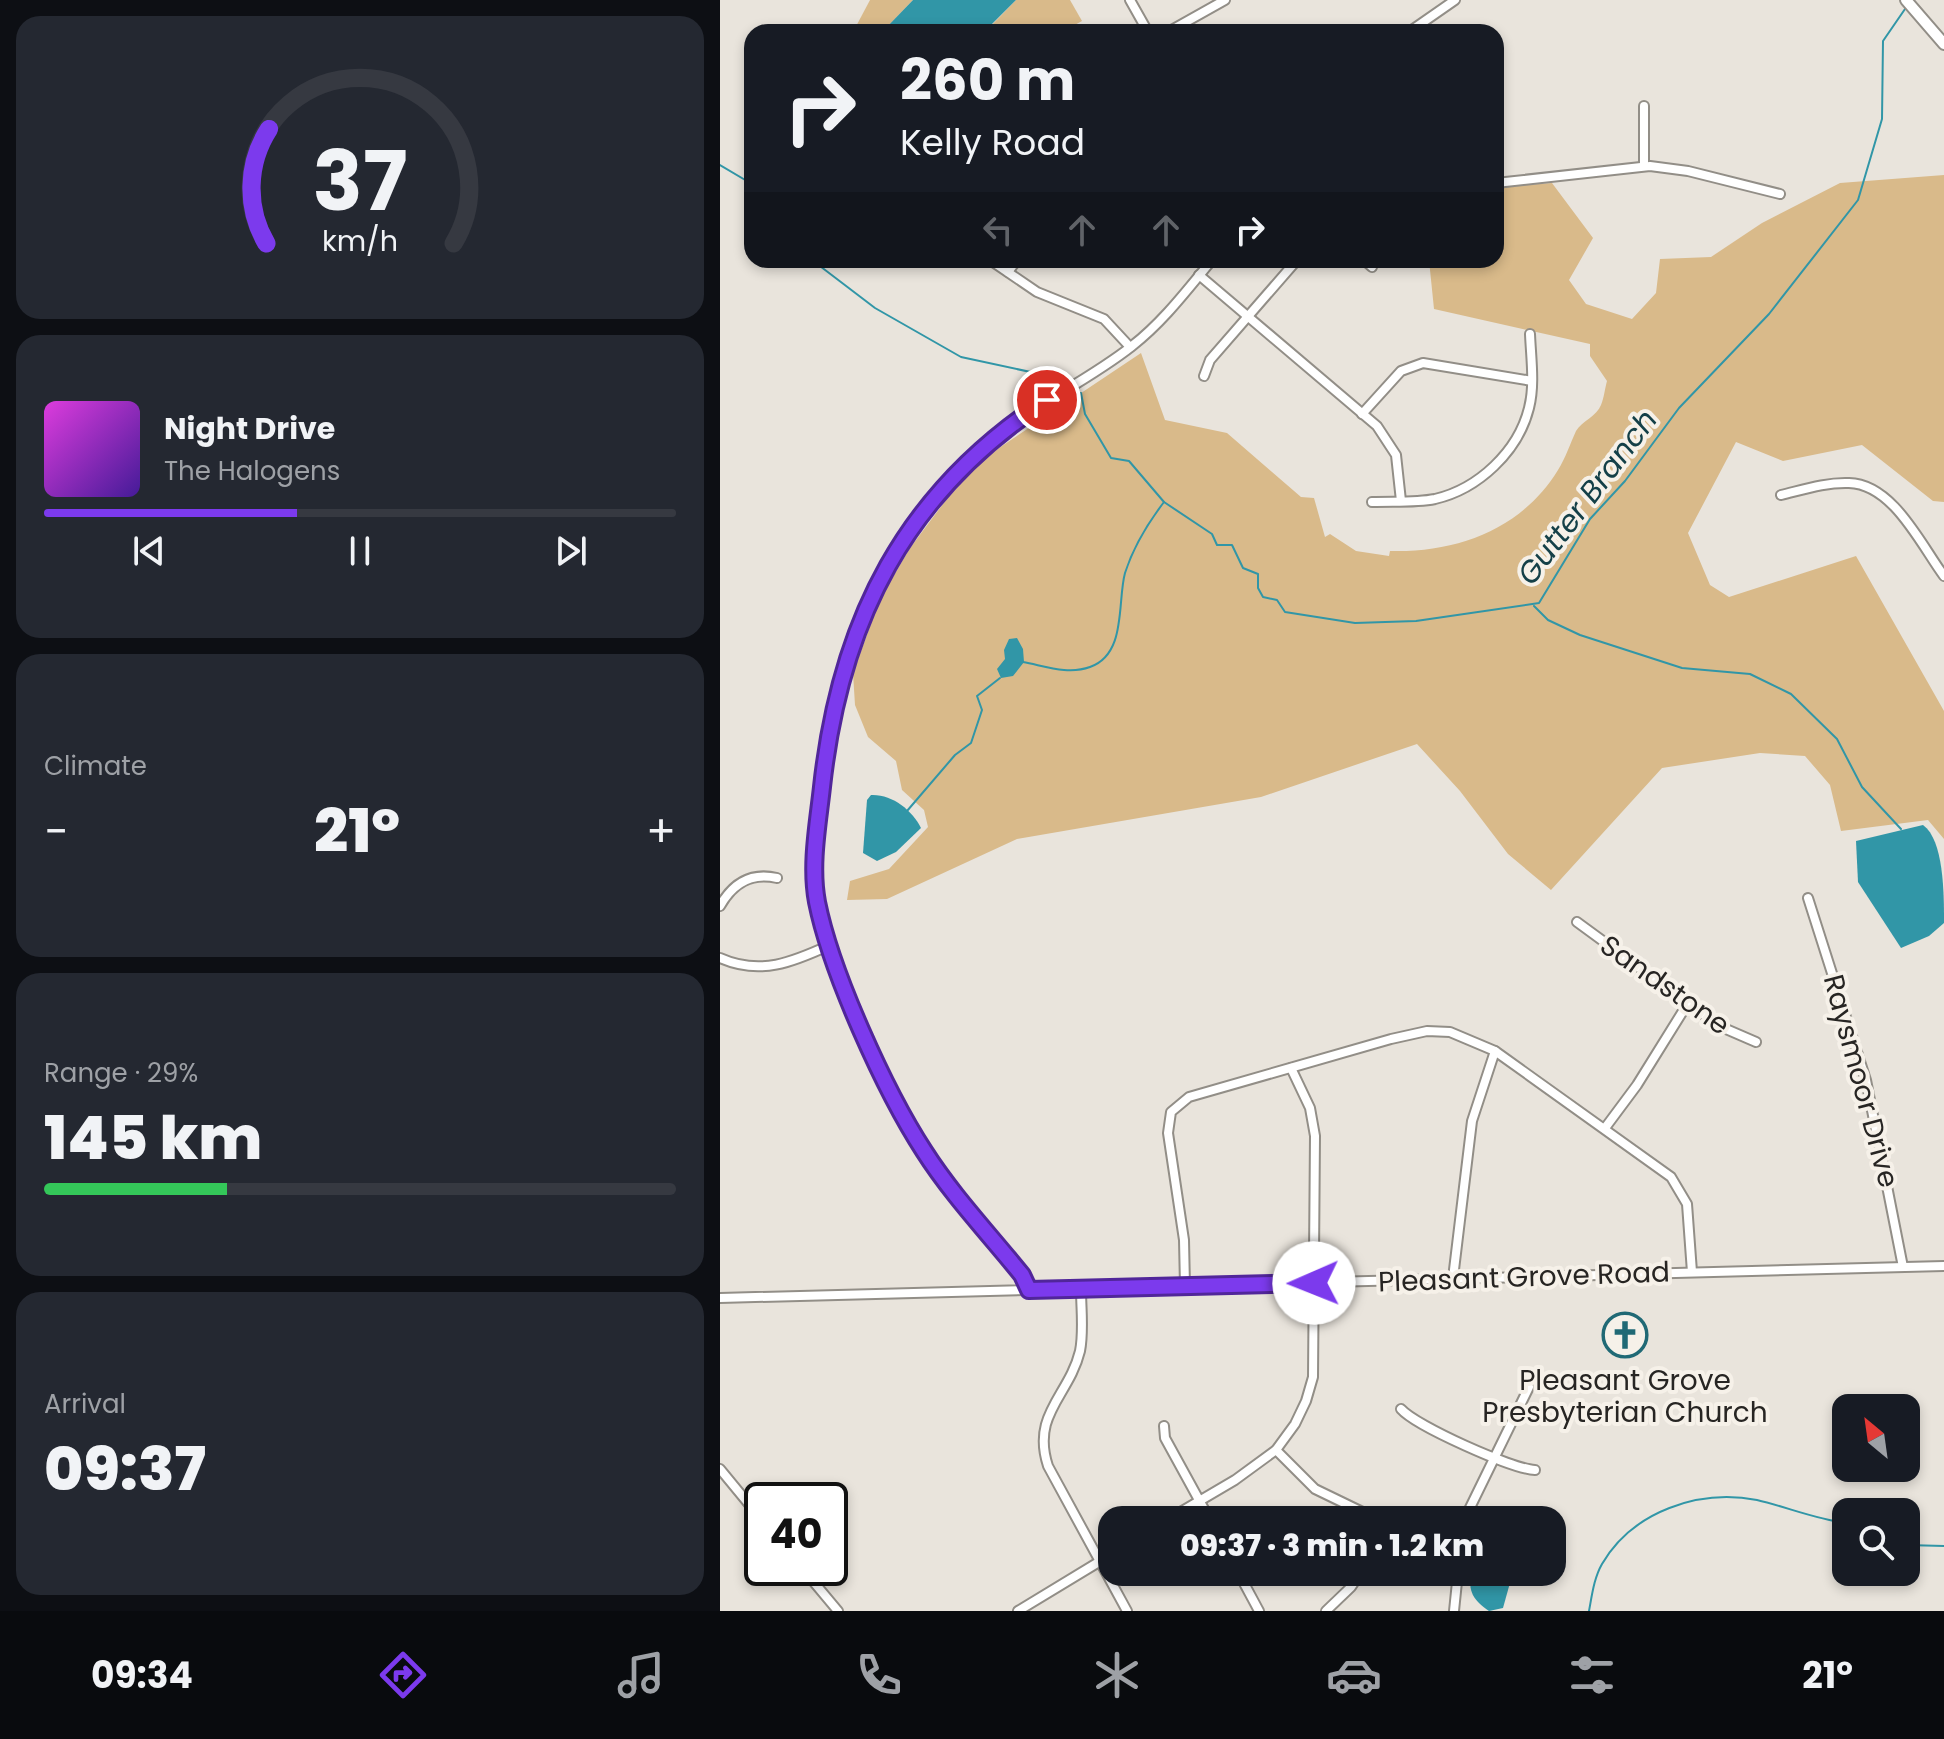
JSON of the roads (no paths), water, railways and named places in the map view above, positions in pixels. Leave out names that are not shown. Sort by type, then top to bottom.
[{"type":"main road","points":[[1906,0],[1944,44]]},
{"type":"street","points":[[1130,0],[1144,24]]},
{"type":"street","points":[[1182,24],[1225,0]]},
{"type":"street","points":[[1420,24],[1455,0]]},
{"type":"street","points":[[1644,106],[1644,166]]},
{"type":"street","points":[[1504,182],[1644,166],[1688,171],[1780,194]]},
{"type":"street","points":[[1002,268],[1037,292],[1104,319],[1130,347]]},
{"type":"street","points":[[1008,272],[1011,268]]},
{"type":"street","points":[[1029,1290],[1022,1275],[944,1179],[912,1131],[857,1015],[830,945],[814,883],[826,746],[846,660],[877,581],[928,506],[981,448],[1030,411],[1130,347],[1162,318],[1205,268]]},
{"type":"street","points":[[1204,376],[1210,360],[1290,268]]},
{"type":"street","points":[[1199,275],[1362,414],[1391,444],[1399,470],[1401,501]]},
{"type":"street","points":[[1372,502],[1433,499],[1462,490],[1490,471],[1514,443],[1529,409],[1532,381],[1530,334]]},
{"type":"street","points":[[1362,414],[1401,371],[1423,363],[1532,381]]},
{"type":"street","points":[[1781,495],[1846,482],[1867,486],[1895,508],[1944,576]]},
{"type":"street","points":[[720,906],[730,891],[744,881],[760,876],[777,878]]},
{"type":"street","name":"Raysmoor Drive","points":[[1808,898],[1866,1080],[1892,1197],[1903,1267]]},
{"type":"street","name":"Sandstone","points":[[1577,922],[1738,1037],[1756,1042]]},
{"type":"street","points":[[720,958],[743,966],[767,967],[791,962],[830,945]]},
{"type":"street","points":[[1605,1128],[1637,1085],[1688,1003]]},
{"type":"street","points":[[1185,1286],[1184,1240],[1168,1133],[1171,1112],[1189,1097],[1427,1031],[1463,1035],[1495,1051],[1661,1168],[1682,1191],[1689,1218],[1692,1272]]},
{"type":"street","points":[[1453,1278],[1472,1121],[1495,1051]]},
{"type":"street","points":[[1191,1506],[1276,1450],[1295,1424],[1313,1377],[1315,1136],[1310,1108],[1291,1068]]},
{"type":"street","name":"Pleasant Grove Road","points":[[720,1298],[1944,1266]]},
{"type":"street","points":[[1081,1289],[1079,1354],[1051,1409],[1042,1447],[1048,1466],[1098,1557]]},
{"type":"street","points":[[1471,1506],[1529,1387]]},
{"type":"street","points":[[1401,1409],[1411,1419],[1494,1457],[1535,1470]]},
{"type":"street","points":[[1164,1426],[1165,1438],[1202,1506]]},
{"type":"street","points":[[1276,1450],[1315,1489],[1350,1506]]},
{"type":"street","points":[[720,1469],[724,1480],[744,1501]]},
{"type":"street","points":[[1018,1611],[1098,1562]]},
{"type":"street","points":[[817,1586],[838,1611]]},
{"type":"street","points":[[1114,1586],[1127,1611]]},
{"type":"street","points":[[1246,1586],[1259,1611]]},
{"type":"street","points":[[1326,1611],[1352,1586]]},
{"type":"street","points":[[1454,1611],[1457,1586]]},
{"type":"water","points":[[913,0],[1016,0],[992,24],[890,24]]},
{"type":"water","points":[[1017,638],[1023,649],[1024,662],[1013,676],[1001,678],[997,669],[1005,659],[1004,650],[1009,639]]},
{"type":"water","points":[[871,795],[886,797],[900,804],[921,828],[896,852],[877,861],[863,853],[867,800]]},
{"type":"water","points":[[1923,825],[1930,832],[1939,855],[1944,923],[1929,936],[1901,948],[1858,882],[1856,841]]},
{"type":"water","points":[[1470,1586],[1509,1586],[1503,1608],[1489,1611]]},
{"type":"waterway","name":"Gutter Branch","points":[[1074,394],[1081,393],[1085,414],[1111,458],[1129,461],[1164,502],[1212,534],[1217,545],[1232,545],[1243,568],[1258,574],[1258,588],[1263,597],[1277,600],[1285,612],[1355,623],[1416,621],[1539,603],[1590,519],[1625,481],[1679,408],[1769,314],[1858,200],[1882,119],[1883,41],[1905,9]]},
{"type":"waterway","name":"Gutter Branch","points":[[720,165],[744,179]]},
{"type":"waterway","name":"Gutter Branch","points":[[822,268],[875,308],[961,357],[1063,379]]},
{"type":"waterway","points":[[1023,662],[1056,669],[1082,669],[1102,660],[1110,651],[1118,626],[1128,564],[1164,502]]},
{"type":"waterway","points":[[1534,606],[1548,620],[1580,635],[1682,668],[1750,674],[1791,694],[1837,739],[1862,787],[1901,829]]},
{"type":"waterway","points":[[907,811],[955,755],[971,743],[982,710],[977,696],[1000,678]]},
{"type":"waterway","points":[[1589,1611],[1597,1575],[1615,1546],[1631,1530],[1669,1508],[1691,1501],[1735,1497],[1832,1521]]},
{"type":"waterway","points":[[1920,1545],[1944,1546]]},
{"type":"place","name":"Pleasant Grove Presbyterian Church","points":[[1625,1335]]}]
